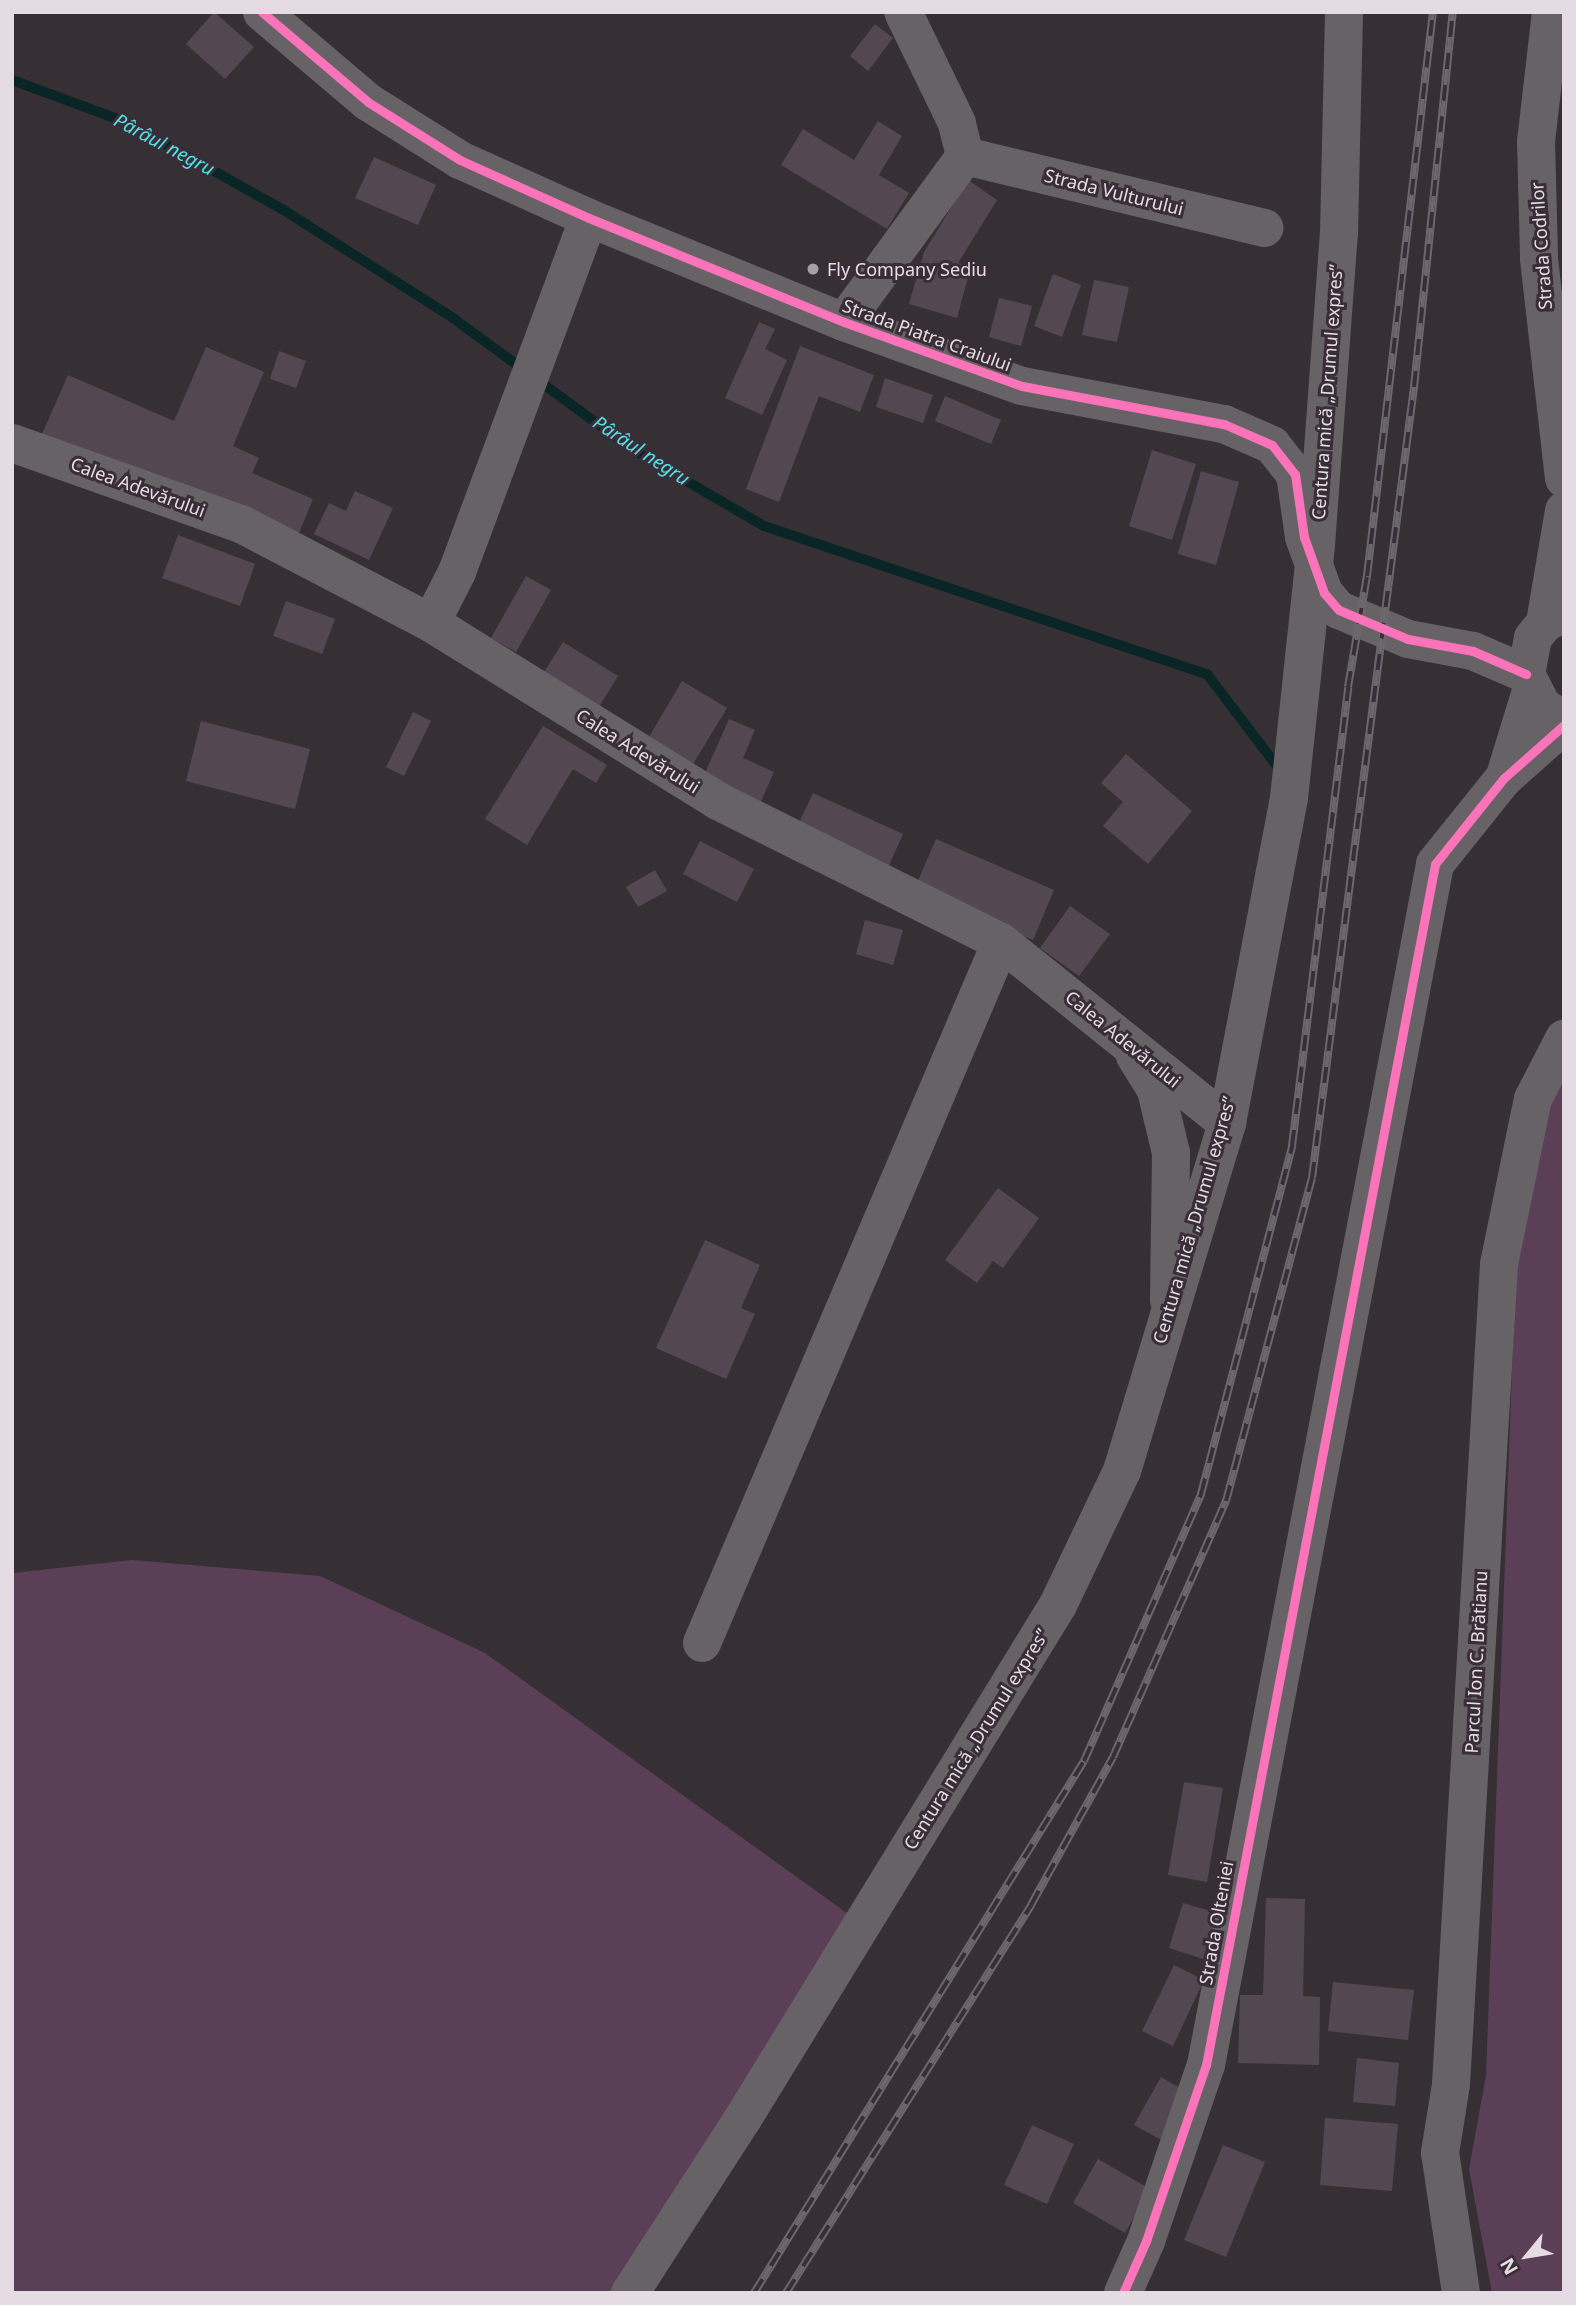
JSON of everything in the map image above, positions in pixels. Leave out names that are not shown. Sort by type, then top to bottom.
[{"type":"street","points":[[844,321],[965,156],[957,123],[903,12]]},
{"type":"street","name":"Centura mică „Drumul expres”","points":[[630,2293],[742,2120],[1058,1605],[1122,1471],[1169,1305],[1227,1123],[1289,798],[1316,545],[1339,233],[1344,12]]},
{"type":"street","name":"Strada Codrilor","points":[[1551,12],[1536,141],[1539,259],[1564,479]]},
{"type":"street","name":"Strada Piatra Craiului","points":[[268,14],[368,102],[460,160],[589,218],[844,321],[1021,386],[1224,424],[1272,445],[1295,474],[1304,537],[1324,593],[1339,610],[1408,639],[1474,651],[1540,648]]},
{"type":"street","name":"Strada Vulturului","points":[[965,156],[1264,228]]},
{"type":"street","points":[[431,623],[457,572],[561,300],[589,218]]},
{"type":"street","name":"Calea Adevărului","points":[[12,443],[241,524],[431,623],[718,801],[1001,942],[1227,1123]]},
{"type":"street","points":[[1504,778],[1540,648],[1564,511]]},
{"type":"street","points":[[1504,778],[1564,723],[1542,706],[1540,648]]},
{"type":"street","name":"Strada Olteniei","points":[[1123,2293],[1146,2241],[1206,2065],[1301,1549],[1435,864],[1504,778]]},
{"type":"street","points":[[702,1643],[1001,942]]},
{"type":"street","name":"Parcul Ion C. Brătianu","points":[[1461,2293],[1440,2153],[1451,2084],[1499,1264],[1533,1099],[1564,1039]]},
{"type":"street","points":[[1127,1043],[1156,1090],[1171,1153],[1169,1305]]},
{"type":"shaded area","points":[[1564,1053],[1564,2293],[1492,2293],[1469,2169],[1486,2076],[1516,1262],[1557,1062]]},
{"type":"shaded area","points":[[132,1560],[320,1576],[485,1653],[862,1924],[630,2293],[12,2293],[12,1573]]},
{"type":"building","points":[[214,12],[254,47],[225,79],[186,44]]},
{"type":"building","points":[[875,24],[893,38],[868,71],[850,56]]},
{"type":"building","points":[[878,121],[902,136],[879,175],[909,193],[887,229],[781,165],[803,129],[854,160]]},
{"type":"building","points":[[374,157],[436,185],[418,225],[355,198]]},
{"type":"building","points":[[968,180],[997,200],[958,263],[971,266],[957,318],[909,304],[924,252]]},
{"type":"building","points":[[1053,274],[1081,285],[1062,337],[1034,326]]},
{"type":"building","points":[[1094,280],[1129,287],[1117,342],[1082,335]]},
{"type":"building","points":[[999,298],[1032,306],[1021,346],[989,337]]},
{"type":"building","points":[[759,322],[775,329],[765,349],[787,360],[762,415],[725,398]]},
{"type":"building","points":[[800,346],[874,375],[860,412],[819,396],[779,502],[746,489]]},
{"type":"building","points":[[206,347],[264,372],[233,446],[259,458],[252,473],[313,499],[295,543],[42,434],[68,375],[174,421]]},
{"type":"building","points":[[279,351],[306,361],[296,388],[270,379]]},
{"type":"building","points":[[885,378],[933,395],[923,423],[876,407]]},
{"type":"building","points":[[945,396],[1001,420],[991,444],[935,421]]},
{"type":"building","points":[[1152,450],[1196,464],[1172,540],[1129,526]]},
{"type":"building","points":[[1201,471],[1239,482],[1216,565],[1178,554]]},
{"type":"building","points":[[355,491],[393,508],[369,560],[314,534],[329,503],[346,511]]},
{"type":"building","points":[[178,535],[255,564],[240,606],[162,578]]},
{"type":"building","points":[[526,576],[551,590],[516,652],[491,638]]},
{"type":"building","points":[[286,601],[335,619],[322,654],[273,636]]},
{"type":"building","points":[[563,642],[618,676],[599,707],[544,672]]},
{"type":"building","points":[[682,681],[727,708],[690,769],[646,742]]},
{"type":"building","points":[[413,712],[431,721],[404,776],[386,767]]},
{"type":"building","points":[[729,719],[755,730],[743,758],[774,772],[758,808],[701,782]]},
{"type":"building","points":[[201,721],[310,749],[295,809],[186,781]]},
{"type":"building","points":[[543,726],[607,765],[596,783],[573,769],[527,845],[485,819]]},
{"type":"building","points":[[1126,754],[1192,811],[1148,864],[1103,826],[1123,802],[1101,783]]},
{"type":"building","points":[[813,793],[903,834],[885,874],[794,833]]},
{"type":"building","points":[[936,839],[1054,890],[1033,940],[914,890]]},
{"type":"building","points":[[700,841],[754,869],[737,902],[683,874]]},
{"type":"building","points":[[655,870],[667,891],[638,907],[626,887]]},
{"type":"building","points":[[1070,906],[1110,934],[1079,976],[1040,948]]},
{"type":"building","points":[[865,920],[903,930],[893,965],[856,954]]},
{"type":"building","points":[[998,1188],[1039,1218],[1003,1268],[993,1261],[977,1283],[945,1260]]},
{"type":"building","points":[[705,1240],[760,1265],[741,1308],[755,1314],[726,1379],[656,1348]]},
{"type":"building","points":[[1184,1782],[1223,1788],[1207,1882],[1168,1875]]},
{"type":"building","points":[[1266,1898],[1305,1899],[1303,1996],[1320,1997],[1319,2065],[1238,2063],[1240,1995],[1263,1995]]},
{"type":"building","points":[[1183,1903],[1217,1913],[1203,1959],[1169,1948]]},
{"type":"building","points":[[1174,1965],[1204,1980],[1173,2046],[1142,2031]]},
{"type":"building","points":[[1333,1982],[1414,1990],[1408,2040],[1328,2031]]},
{"type":"building","points":[[1357,2058],[1399,2063],[1395,2106],[1353,2102]]},
{"type":"building","points":[[1161,2077],[1194,2096],[1169,2144],[1134,2125]]},
{"type":"building","points":[[1325,2118],[1398,2124],[1392,2191],[1320,2185]]},
{"type":"building","points":[[1032,2125],[1074,2144],[1047,2204],[1004,2185]]},
{"type":"building","points":[[1223,2145],[1265,2162],[1226,2257],[1184,2240]]},
{"type":"building","points":[[1098,2159],[1150,2189],[1125,2233],[1073,2203]]},
{"type":"waterway","name":"Pârâul negru","points":[[12,80],[128,123],[282,209],[453,318],[635,451],[764,526],[1207,674],[1280,770]]},
{"type":"railway","points":[[754,2293],[1084,1761],[1201,1494],[1292,1146],[1348,687],[1367,576],[1433,12]]},
{"type":"railway","points":[[786,2293],[1031,1905],[1113,1757],[1226,1501],[1312,1178],[1414,387],[1453,12]]},
{"type":"cycle path","points":[[262,12],[368,102],[460,160],[589,218],[844,322],[1022,386],[1224,424],[1272,445],[1295,474],[1304,537],[1324,593],[1339,610],[1408,639],[1473,651],[1526,674]]},
{"type":"cycle path","points":[[1123,2293],[1146,2241],[1206,2065],[1435,864],[1504,778],[1564,725]]},
{"type":"place","name":"Fly Company Sediu","points":[[813,269]]}]
